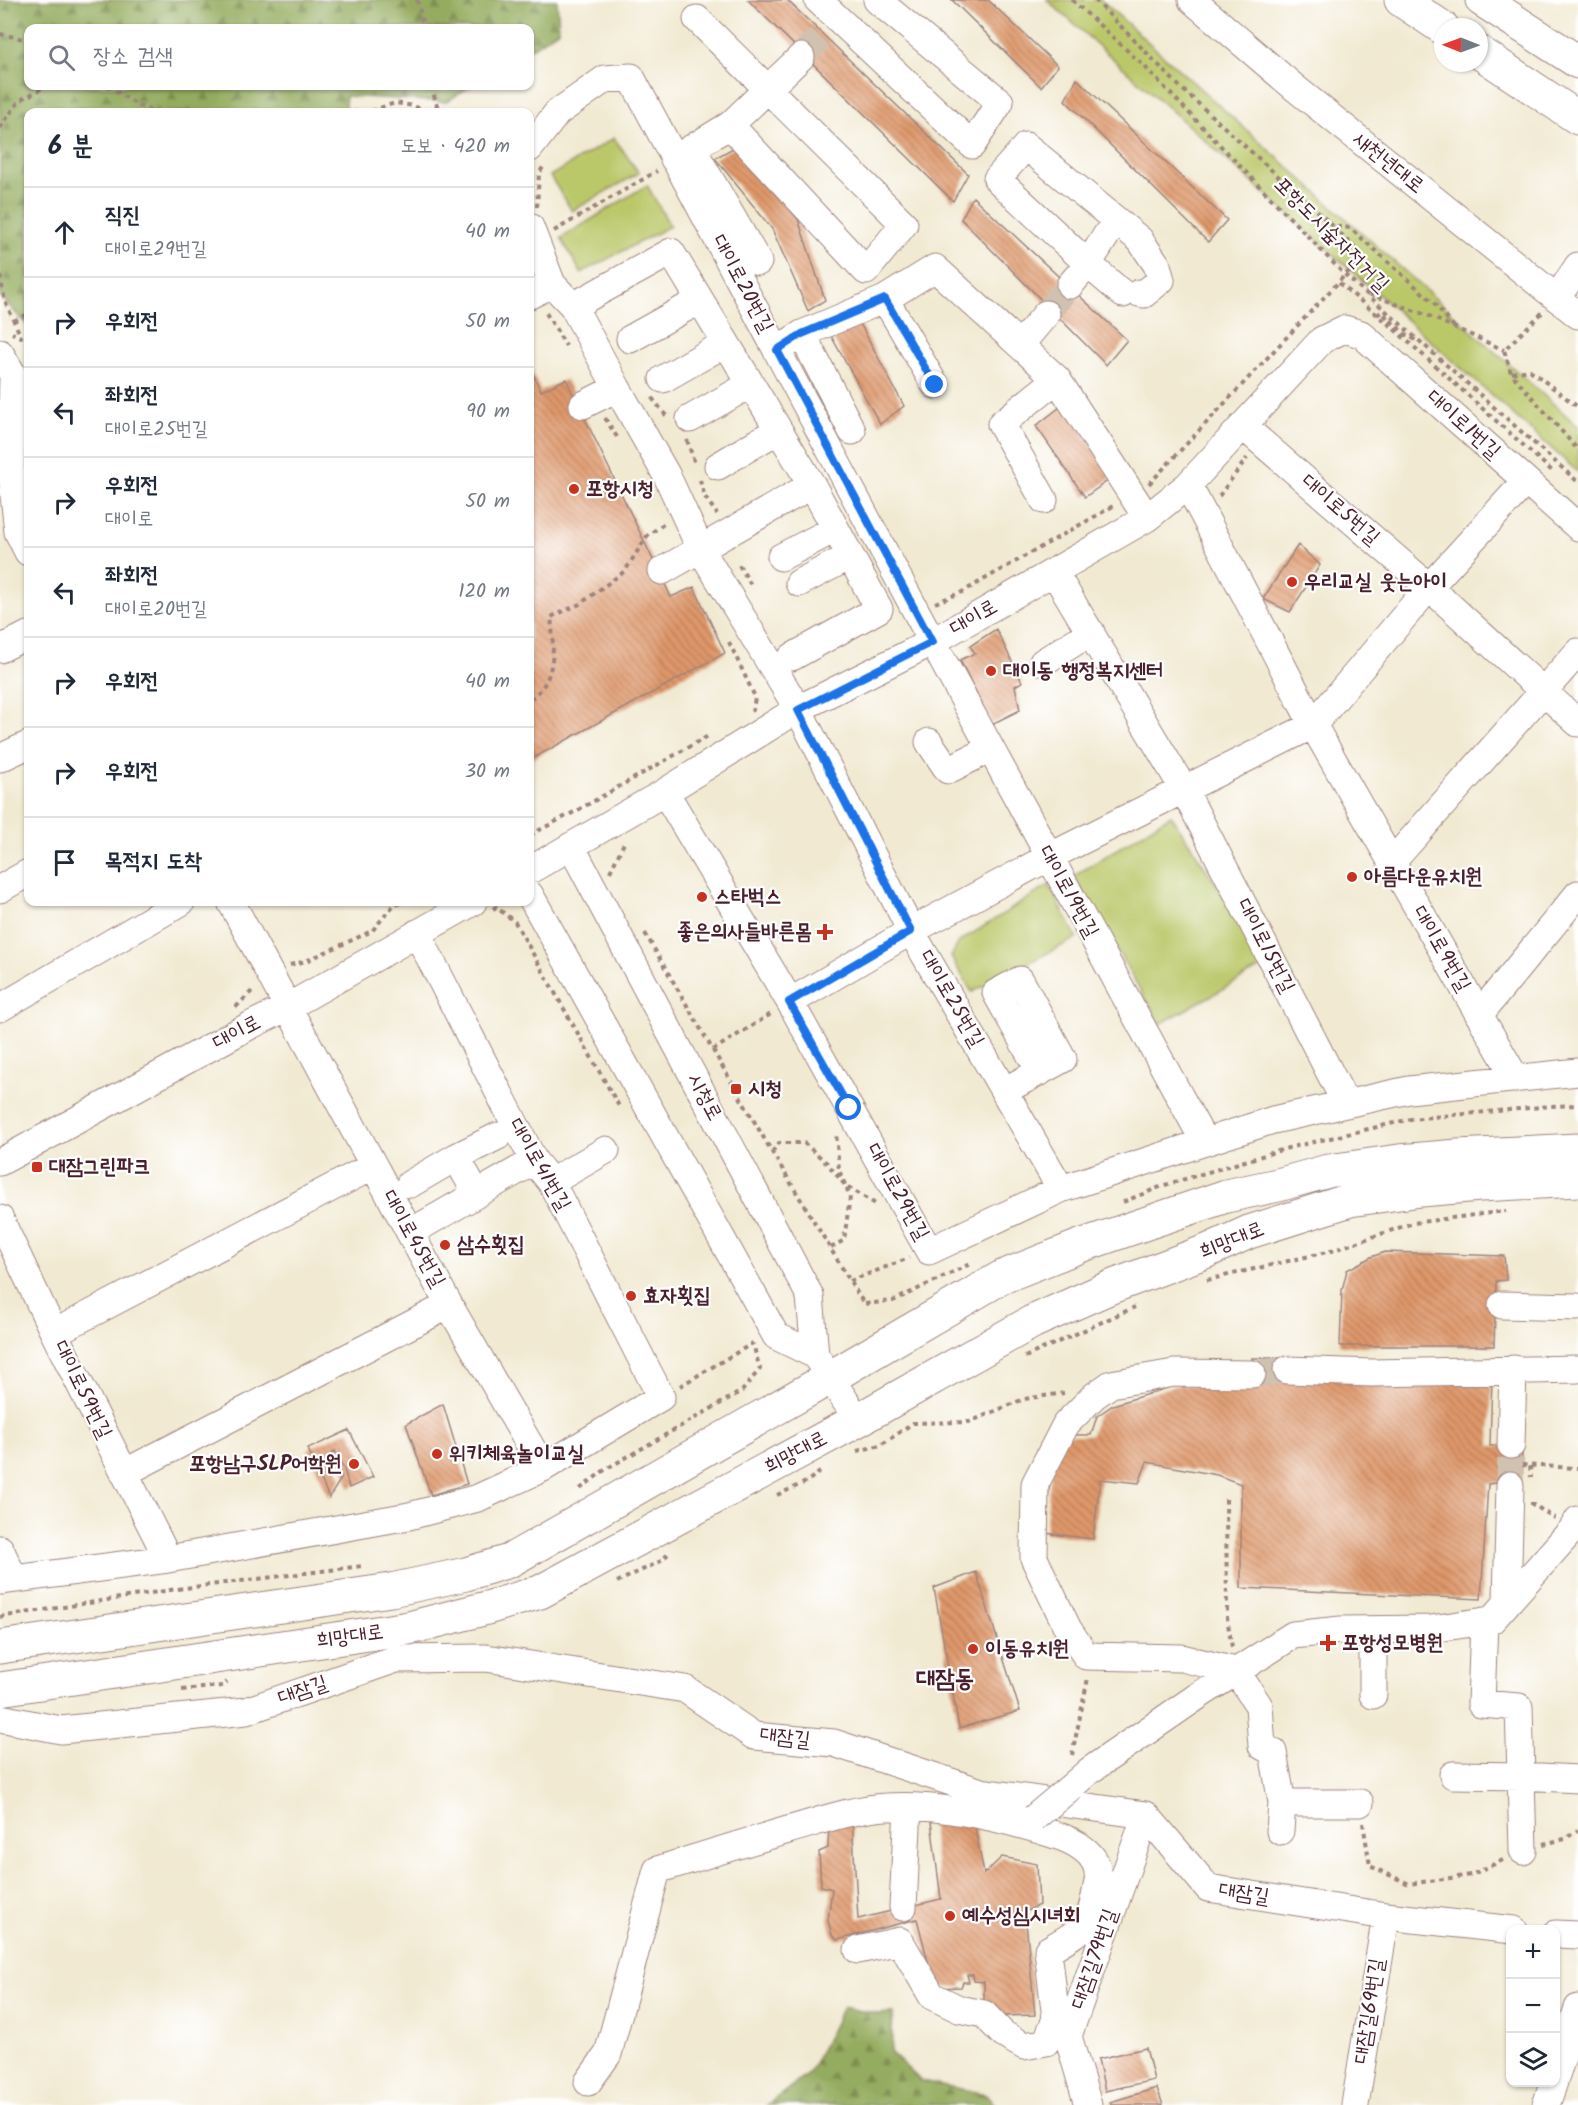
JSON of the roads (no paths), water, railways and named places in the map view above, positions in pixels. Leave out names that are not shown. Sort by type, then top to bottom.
[{"type":"main road","points":[[1401,0],[1434,22]]},
{"type":"main road","points":[[1484,0],[1578,62]]},
{"type":"main road","points":[[1488,58],[1578,118]]},
{"type":"main road","points":[[1578,1130],[1546,1131],[1532,1139],[1517,1182],[1545,1194],[1578,1196]]},
{"type":"main road","name":"희망대로","points":[[0,1647],[391,1590],[466,1574],[509,1561],[823,1366],[1002,1277],[1080,1246],[1226,1196],[1328,1171],[1399,1161],[1517,1182],[1578,1150]]},
{"type":"main road","name":"희망대로","points":[[0,1689],[409,1628],[540,1592],[857,1440],[1032,1322],[1110,1287],[1249,1232],[1350,1200],[1433,1189],[1578,1180]]},
{"type":"street","points":[[818,0],[832,27],[972,145],[1000,102],[877,0]]},
{"type":"street","name":"새천년대로","points":[[1192,0],[1295,88],[1568,307]]},
{"type":"street","points":[[697,19],[904,224],[866,271],[730,124]]},
{"type":"street","points":[[758,262],[674,159],[730,124],[801,57]]},
{"type":"street","name":"대이로20번길","points":[[534,143],[557,113],[605,80],[631,77],[932,642]]},
{"type":"street","points":[[1026,146],[1140,240],[1157,265],[1161,280],[1144,294],[1131,294],[1088,264],[997,179],[1026,146]]},
{"type":"street","points":[[1070,285],[1088,264],[1116,220]]},
{"type":"street","points":[[534,246],[541,290]]},
{"type":"street","points":[[573,306],[671,252],[812,485],[879,609],[792,657]]},
{"type":"street","points":[[1568,307],[1578,266]]},
{"type":"street","points":[[777,350],[802,334],[885,299],[935,268],[1057,379],[1147,518]]},
{"type":"street","name":"대이로25번길","points":[[541,290],[573,306],[616,388],[667,476],[701,550],[798,710],[911,931],[1061,1189]]},
{"type":"street","points":[[885,299],[935,385]]},
{"type":"street","points":[[630,339],[700,300]]},
{"type":"street","points":[[1020,345],[1046,314]]},
{"type":"street","name":"대이로","points":[[534,868],[665,792],[798,710],[932,642],[1147,518],[1248,438],[1322,340],[1344,329]]},
{"type":"street","name":"대이로1번길","points":[[1344,329],[1361,334],[1578,527]]},
{"type":"street","points":[[802,334],[852,431]]},
{"type":"street","points":[[5,342],[14,375],[11,467],[15,542]]},
{"type":"street","points":[[655,385],[726,343]]},
{"type":"street","points":[[1044,500],[1001,424],[1057,379]]},
{"type":"street","points":[[682,426],[751,384]]},
{"type":"street","points":[[583,405],[616,388]]},
{"type":"street","points":[[718,466],[778,430]]},
{"type":"street","name":"대이로5번길","points":[[1248,438],[1429,587],[1578,723]]},
{"type":"street","points":[[789,1002],[911,931],[1049,857],[1313,724],[1429,587],[1526,481]]},
{"type":"street","points":[[662,571],[812,485]]},
{"type":"street","name":"대이로9번길","points":[[1188,485],[1313,724],[1516,1079]]},
{"type":"street","points":[[781,557],[836,529]]},
{"type":"street","points":[[799,583],[850,556]]},
{"type":"street","name":"대이로15번길","points":[[1054,572],[1183,788],[1346,1104]]},
{"type":"street","points":[[1043,662],[1090,632]]},
{"type":"street","points":[[0,649],[24,637]]},
{"type":"street","name":"대이로19번길","points":[[932,642],[1204,1141]]},
{"type":"street","points":[[1391,863],[1578,652]]},
{"type":"street","points":[[929,742],[948,770],[990,748]]},
{"type":"street","points":[[0,758],[24,747]]},
{"type":"street","name":"대이로29번길","points":[[665,792],[789,1002],[929,1251],[1061,1189]]},
{"type":"street","name":"시청로","points":[[570,846],[810,1296],[823,1366],[857,1440]]},
{"type":"street","points":[[0,889],[24,875]]},
{"type":"street","points":[[1479,1015],[1578,894]]},
{"type":"street","points":[[534,902],[776,1336],[823,1366]]},
{"type":"street","points":[[0,1008],[174,906]]},
{"type":"street","name":"대이로45번길","points":[[233,906],[411,1232],[448,1305],[543,1468]]},
{"type":"street","name":"대이로","points":[[0,1162],[250,1025],[288,1007],[466,906]]},
{"type":"street","name":"대이로41번길","points":[[417,933],[534,1161],[550,1182],[661,1397],[543,1468]]},
{"type":"street","points":[[1004,1091],[1040,1072]]},
{"type":"street","points":[[1061,1189],[1273,1120],[1409,1090],[1578,1072]]},
{"type":"street","points":[[410,1184],[498,1136]]},
{"type":"street","points":[[550,1182],[606,1150]]},
{"type":"street","points":[[456,1157],[477,1194]]},
{"type":"street","points":[[411,1232],[534,1161]]},
{"type":"street","points":[[54,1333],[373,1166]]},
{"type":"street","name":"대이로59번길","points":[[0,1219],[54,1333],[168,1559]]},
{"type":"street","points":[[124,1473],[448,1305]]},
{"type":"street","points":[[1502,1305],[1578,1307]]},
{"type":"street","points":[[1507,1601],[1521,1475],[1513,1369]]},
{"type":"street","points":[[1287,1370],[1372,1373],[1578,1369]]},
{"type":"street","points":[[1252,1374],[1174,1373],[1111,1384],[1094,1396],[1066,1424],[1035,1484],[1034,1558],[1068,1629],[1086,1656],[1182,1658],[1236,1671],[1259,1706],[1262,1746],[1273,1752],[1282,1803],[1280,1831]]},
{"type":"street","points":[[0,1549],[7,1580],[168,1559],[409,1516],[478,1498],[543,1468]]},
{"type":"street","points":[[1029,1821],[1089,1771],[1293,1635],[1341,1630],[1431,1629],[1492,1620],[1576,1526]]},
{"type":"street","points":[[1484,1621],[1481,1704],[1519,1707],[1523,1851]]},
{"type":"street","points":[[1372,1695],[1373,1630]]},
{"type":"street","name":"대잠길","points":[[0,1718],[61,1730],[246,1711],[396,1659],[486,1658],[685,1689],[754,1736],[834,1743],[981,1792],[1146,1815],[1208,1888],[1386,1916],[1506,1928]]},
{"type":"street","points":[[1453,1775],[1578,1779]]},
{"type":"street","points":[[1282,1803],[1360,1803]]},
{"type":"street","points":[[588,2082],[608,2054],[657,1870],[839,1815],[884,1807],[926,1807],[1029,1821],[1070,1840],[1092,1856],[1099,1876],[1093,1912],[1081,1930],[1048,1950],[1056,2019],[1046,2042],[1024,2046],[1003,2034],[984,2014],[959,2009],[932,1996],[900,1941],[858,1950]]},
{"type":"street","points":[[903,1907],[908,1807]]},
{"type":"street","name":"대잠길79번길","points":[[1088,2105],[1068,2036],[1146,1815]]},
{"type":"street","name":"대잠길69번길","points":[[1355,2105],[1386,1916]]},
{"type":"street","points":[[1560,1934],[1578,1935]]},
{"type":"street","points":[[1560,2064],[1578,2008]]},
{"type":"street","points":[[1546,2105],[1552,2087]]},
{"type":"tunnel","points":[[801,57],[825,33]]},
{"type":"tunnel","points":[[1046,314],[1070,285]]},
{"type":"tunnel","points":[[1252,1374],[1287,1370]]},
{"type":"tunnel","points":[[1510,1485],[1511,1445]]},
{"type":"place","name":"포항시청","points":[[574,489]]},
{"type":"place","name":"우리교실 웃는아이","points":[[1292,582]]},
{"type":"place","name":"대이동 행정복지센터","points":[[991,671]]},
{"type":"place","name":"아름다운유치원","points":[[1352,877]]},
{"type":"place","name":"스타벅스","points":[[702,897]]},
{"type":"place","name":"좋은의사들바른몸","points":[[825,932]]},
{"type":"place","name":"시청","points":[[736,1089]]},
{"type":"place","name":"대잠그린파크","points":[[37,1167]]},
{"type":"place","name":"삼수횟집","points":[[445,1245]]},
{"type":"place","name":"효자횟집","points":[[631,1296]]},
{"type":"place","name":"위키체육놀이교실","points":[[437,1454]]},
{"type":"place","name":"포항남구SLP어학원","points":[[354,1464]]},
{"type":"place","name":"포항성모병원","points":[[1328,1643]]},
{"type":"place","name":"이동유치원","points":[[973,1649]]},
{"type":"place","name":"예수성심시녀회","points":[[950,1916]]},
{"type":"district","name":"대잠동","points":[[945,1679]]}]
